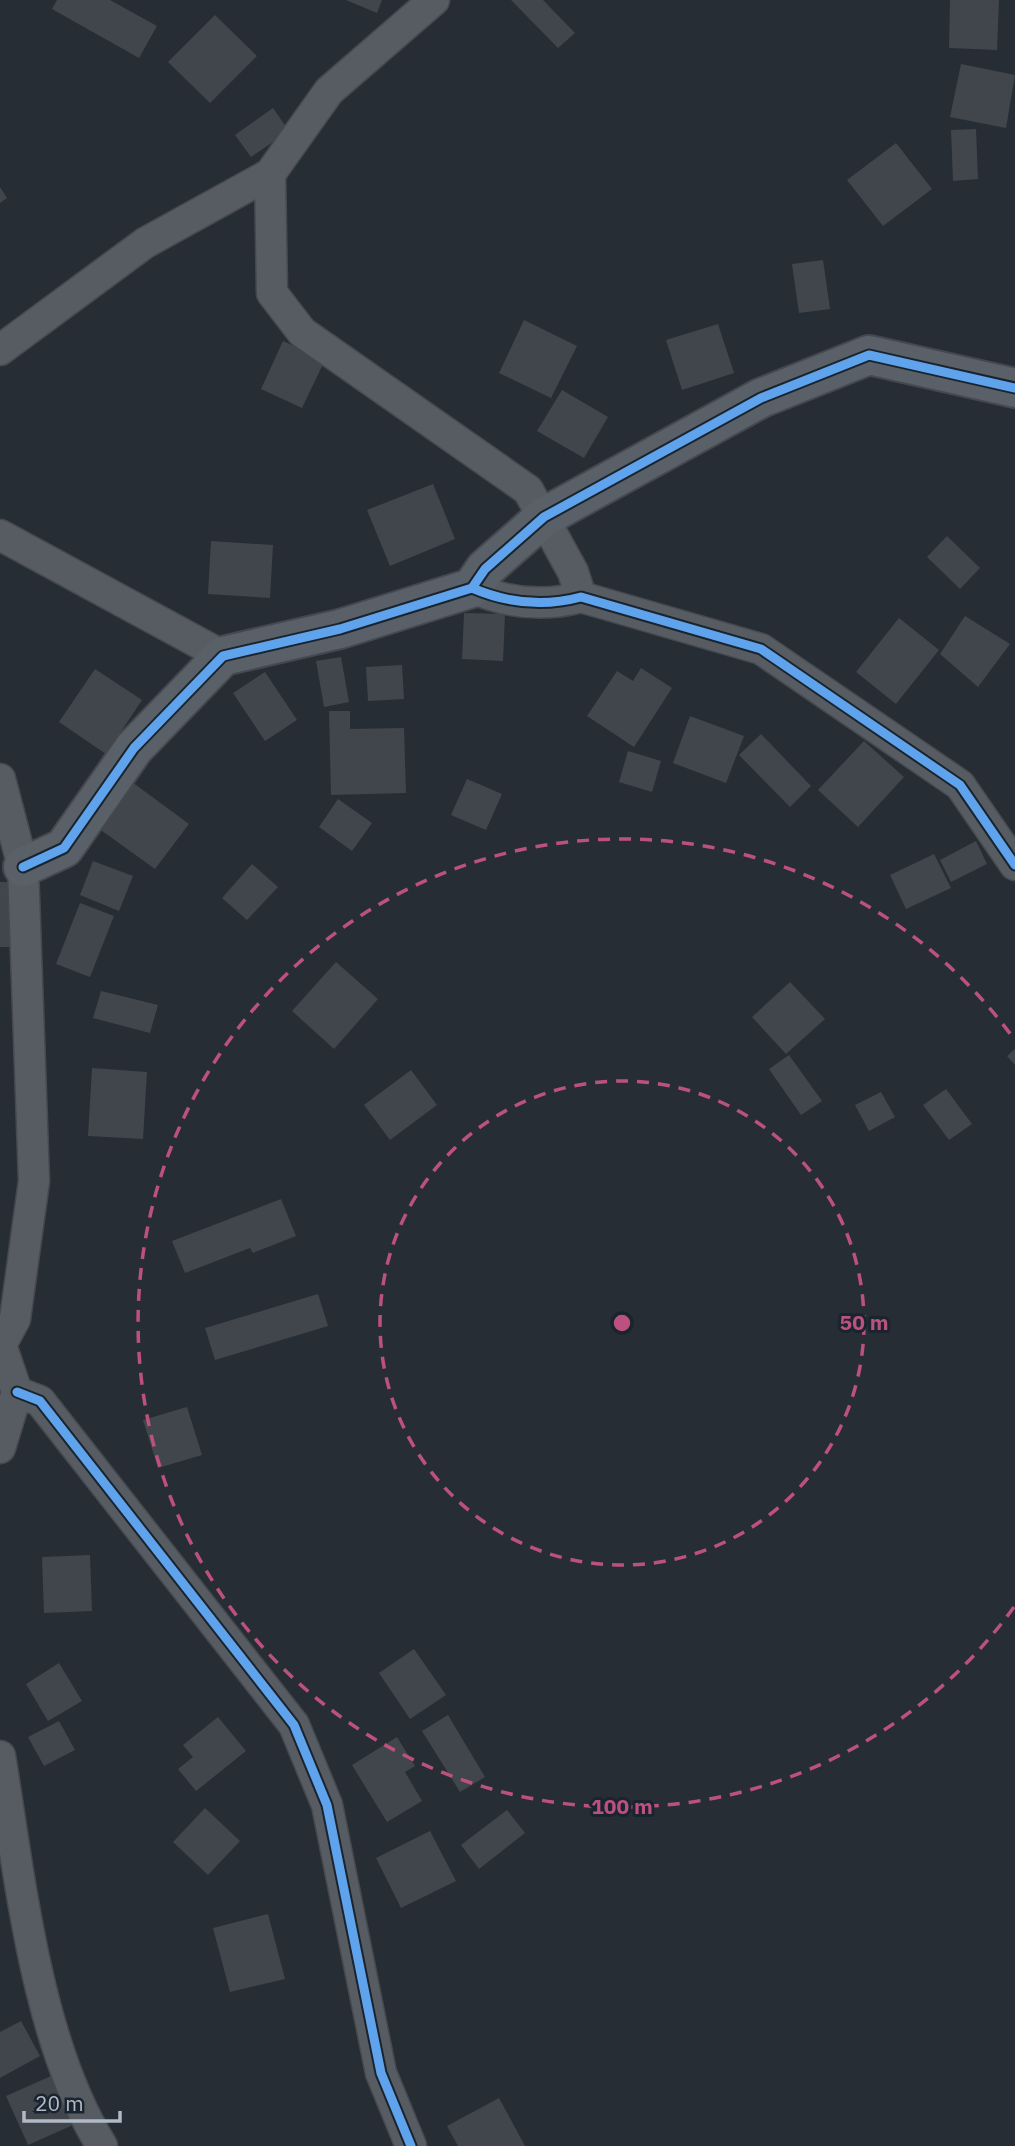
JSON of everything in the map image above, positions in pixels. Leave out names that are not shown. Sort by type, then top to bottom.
[{"type":"street","points":[[0,350],[145,243],[271,174],[329,91],[434,0]]},
{"type":"street","points":[[271,174],[272,293],[302,332],[528,490],[573,572],[581,597]]},
{"type":"street","points":[[23,867],[64,848],[134,748],[223,656],[340,629],[472,588],[485,569],[544,517],[761,398],[869,355],[1015,388]]},
{"type":"street","points":[[0,535],[223,656]]},
{"type":"street","points":[[472,588],[498,599],[557,603],[581,597],[761,649],[960,785],[1015,865]]},
{"type":"street","points":[[0,779],[23,867],[34,1181],[15,1319],[1,1342],[17,1392],[0,1448]]},
{"type":"street","points":[[17,1392],[40,1401],[294,1725],[327,1805],[381,2073],[411,2146]]},
{"type":"street","points":[[0,1756],[34,1961],[62,2058],[102,2146]]},
{"type":"building","points":[[57,0],[110,0],[157,26],[139,58],[52,9]]},
{"type":"building","points":[[346,0],[382,0],[377,13]]},
{"type":"building","points":[[511,0],[543,0],[575,33],[558,48]]},
{"type":"building","points":[[950,0],[999,0],[997,50],[949,48]]},
{"type":"building","points":[[215,15],[257,56],[210,103],[168,62]]},
{"type":"building","points":[[961,64],[1015,75],[1006,128],[950,117]]},
{"type":"building","points":[[273,108],[289,131],[251,157],[235,135]]},
{"type":"building","points":[[976,129],[978,179],[953,181],[951,130]]},
{"type":"building","points":[[896,143],[932,189],[883,226],[847,180]]},
{"type":"building","points":[[0,187],[7,198],[0,203]]},
{"type":"building","points":[[823,260],[830,309],[799,313],[792,264]]},
{"type":"building","points":[[524,320],[577,346],[551,398],[499,373]]},
{"type":"building","points":[[718,324],[734,373],[682,390],[666,340]]},
{"type":"building","points":[[283,341],[325,360],[302,408],[261,389]]},
{"type":"building","points":[[562,390],[608,417],[584,458],[537,431]]},
{"type":"building","points":[[433,484],[455,539],[390,566],[367,510]]},
{"type":"building","points":[[947,536],[980,568],[960,589],[927,557]]},
{"type":"building","points":[[211,541],[273,545],[270,598],[208,594]]},
{"type":"building","points":[[464,613],[505,614],[503,661],[462,659]]},
{"type":"building","points":[[965,616],[1010,644],[978,687],[940,654]]},
{"type":"building","points":[[899,618],[939,650],[896,704],[856,672]]},
{"type":"building","points":[[341,657],[349,702],[324,707],[316,661]]},
{"type":"building","points":[[402,665],[404,699],[368,701],[366,667]]},
{"type":"building","points":[[641,668],[672,688],[634,747],[587,716],[617,671],[633,681]]},
{"type":"building","points":[[95,669],[142,700],[106,754],[59,722]]},
{"type":"building","points":[[265,672],[297,720],[265,741],[233,693]]},
{"type":"building","points":[[329,711],[350,711],[350,729],[404,728],[406,793],[331,795]]},
{"type":"building","points":[[690,716],[744,736],[726,783],[673,763]]},
{"type":"building","points":[[761,734],[811,786],[790,807],[739,755]]},
{"type":"building","points":[[864,741],[904,777],[858,827],[818,790]]},
{"type":"building","points":[[628,751],[661,761],[652,792],[619,782]]},
{"type":"building","points":[[467,779],[502,794],[486,830],[451,815]]},
{"type":"building","points":[[132,782],[189,824],[155,869],[98,828]]},
{"type":"building","points":[[338,799],[372,823],[352,851],[319,827]]},
{"type":"building","points":[[976,841],[987,864],[951,882],[940,860]]},
{"type":"building","points":[[934,854],[951,888],[906,909],[890,875]]},
{"type":"building","points":[[93,861],[133,876],[119,911],[80,895]]},
{"type":"building","points":[[252,864],[278,887],[247,920],[222,898]]},
{"type":"building","points":[[0,882],[11,882],[12,947],[0,947]]},
{"type":"building","points":[[80,903],[114,916],[90,977],[56,964]]},
{"type":"building","points":[[336,962],[378,999],[334,1049],[292,1011]]},
{"type":"building","points":[[790,982],[825,1019],[786,1054],[752,1017]]},
{"type":"building","points":[[101,991],[158,1005],[150,1033],[93,1018]]},
{"type":"building","points":[[1015,1049],[1015,1065],[1007,1056]]},
{"type":"building","points":[[789,1055],[822,1101],[801,1115],[769,1069]]},
{"type":"building","points":[[92,1068],[147,1072],[143,1139],[88,1136]]},
{"type":"building","points":[[411,1070],[437,1105],[390,1140],[364,1105]]},
{"type":"building","points":[[946,1089],[972,1124],[949,1140],[923,1105]]},
{"type":"building","points":[[881,1092],[895,1117],[869,1131],[855,1105]]},
{"type":"building","points":[[281,1199],[296,1236],[253,1253],[250,1248],[185,1273],[172,1241]]},
{"type":"building","points":[[318,1294],[328,1326],[215,1360],[205,1328]]},
{"type":"building","points":[[187,1407],[202,1455],[158,1468],[143,1420]]},
{"type":"building","points":[[90,1555],[92,1611],[44,1613],[42,1557]]},
{"type":"building","points":[[414,1649],[446,1695],[410,1719],[379,1673]]},
{"type":"building","points":[[59,1663],[82,1701],[48,1721],[26,1684]]},
{"type":"building","points":[[448,1715],[485,1777],[460,1792],[422,1731]]},
{"type":"building","points":[[218,1717],[246,1751],[196,1791],[178,1769],[193,1757],[183,1745]]},
{"type":"building","points":[[59,1721],[75,1750],[44,1766],[28,1737]]},
{"type":"building","points":[[397,1737],[415,1766],[405,1772],[422,1801],[387,1822],[352,1765]]},
{"type":"building","points":[[205,1808],[240,1841],[208,1875],[173,1842]]},
{"type":"building","points":[[507,1810],[525,1833],[479,1869],[461,1845]]},
{"type":"building","points":[[430,1831],[456,1881],[401,1908],[376,1858]]},
{"type":"building","points":[[268,1914],[285,1979],[230,1992],[213,1928]]},
{"type":"building","points":[[21,2021],[40,2056],[0,2078],[0,2032]]},
{"type":"building","points":[[60,2072],[82,2121],[28,2145],[6,2096]]},
{"type":"building","points":[[499,2098],[525,2146],[458,2146],[447,2126]]},
{"type":"cycle path","points":[[23,867],[64,848],[134,748],[223,656],[340,629],[472,588],[485,569],[544,517],[761,398],[869,355],[1015,388]]},
{"type":"cycle path","points":[[472,588],[526,602],[553,602],[581,597],[761,649],[960,785],[1015,865]]},
{"type":"cycle path","points":[[17,1392],[40,1401],[294,1725],[327,1805],[381,2073],[411,2146]]}]
